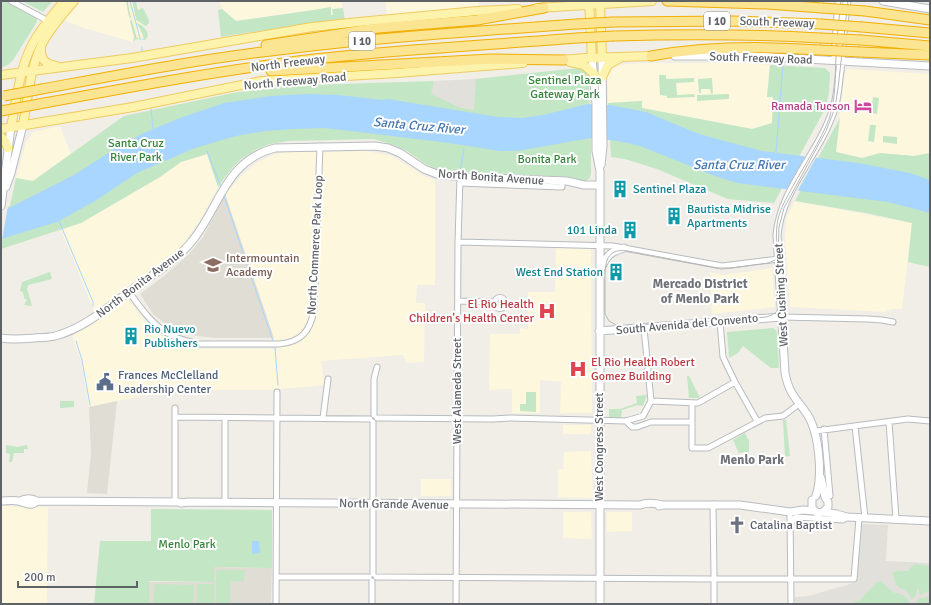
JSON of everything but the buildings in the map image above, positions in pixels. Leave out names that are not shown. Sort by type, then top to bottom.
[{"type":"highway","points":[[667,1],[822,8],[930,20]]},
{"type":"highway","points":[[150,69],[225,52],[378,28],[478,20],[544,8]]},
{"type":"highway","name":"South Freeway","points":[[577,24],[613,22],[733,21],[862,26],[930,33]]},
{"type":"highway","name":"North Freeway","points":[[3,96],[150,69],[287,49],[386,38],[577,24]]},
{"type":"highway","name":"South Freeway","points":[[577,38],[688,34],[743,34],[861,40],[930,46]]},
{"type":"highway","name":"North Freeway","points":[[1,111],[216,72],[315,59],[577,38]]},
{"type":"highway","points":[[651,56],[686,51],[767,47],[930,55]]},
{"type":"highway","points":[[150,83],[283,70],[491,59],[564,60]]},
{"type":"main road","points":[[2,202],[23,125],[33,70],[51,23],[64,1]]},
{"type":"main road","points":[[2,202],[11,127],[26,58],[33,43],[74,1]]},
{"type":"main road","points":[[1,75],[22,71],[132,58],[312,28],[359,22],[478,11],[544,8],[589,3],[652,1]]},
{"type":"main road","name":"West Cushing Street","points":[[838,61],[840,1]]},
{"type":"main road","name":"West Cushing Street","points":[[828,496],[820,473],[816,431],[788,385],[785,373],[778,228],[782,211],[789,196],[830,120],[847,1]]},
{"type":"main road","points":[[883,1],[930,9]]},
{"type":"main road","name":"West Congress Street","points":[[589,3],[592,58],[599,103]]},
{"type":"main road","name":"West Congress Street","points":[[600,3],[602,58],[602,77],[599,103],[600,604]]},
{"type":"main road","points":[[42,45],[41,53],[44,61],[51,65],[62,66]]},
{"type":"main road","name":"South Freeway Road","points":[[592,58],[651,56],[743,56],[930,66]]},
{"type":"main road","points":[[602,77],[608,65],[623,57]]},
{"type":"main road","name":"North Freeway Road","points":[[1,129],[133,107],[262,81],[397,73],[592,58]]},
{"type":"main road","points":[[564,60],[584,66],[594,74]]},
{"type":"main road","points":[[1,137],[8,148]]},
{"type":"main road","name":"North Bonita Avenue","points":[[1,338],[12,340],[53,336],[65,333],[90,320],[182,253],[194,239],[238,168],[252,157],[263,151],[274,148],[359,145],[375,146],[388,148],[400,153],[424,169],[460,180],[562,181],[584,185],[600,185]]},
{"type":"main road","points":[[599,272],[606,259],[612,252],[624,248]]},
{"type":"main road","name":"South Avenida del Convento","points":[[599,331],[782,317]]},
{"type":"main road","name":"West Cushing Street","points":[[814,498],[820,473]]},
{"type":"main road","points":[[803,510],[814,498],[821,495],[828,496],[827,509],[823,512]]},
{"type":"main road","points":[[814,498],[812,508],[815,511]]},
{"type":"main road","name":"North Grande Avenue","points":[[1,501],[20,502],[23,504],[34,504],[37,501],[599,505],[640,505],[644,503],[656,503],[662,505],[713,504]]},
{"type":"main road","points":[[713,504],[748,506],[790,512],[803,510],[815,511],[847,517],[930,521]]},
{"type":"main road","points":[[828,504],[836,514]]},
{"type":"street","points":[[11,1],[51,23]]},
{"type":"street","name":"North Commerce Park Loop","points":[[129,292],[145,314],[166,333],[199,344],[279,344],[290,343],[299,338],[308,330],[314,310],[320,146]]},
{"type":"street","name":"West Alameda Street","points":[[456,604],[458,242],[460,180]]},
{"type":"street","points":[[458,242],[624,248],[722,266],[779,259]]},
{"type":"street","points":[[458,301],[494,302]]},
{"type":"street","name":"South Avenida del Convento","points":[[782,317],[792,316],[868,319],[893,322]]},
{"type":"street","points":[[720,322],[723,357],[757,422]]},
{"type":"street","points":[[175,418],[510,418],[626,421],[643,416],[651,401],[644,328]]},
{"type":"street","points":[[372,604],[374,379],[377,367]]},
{"type":"street","points":[[323,418],[328,379]]},
{"type":"street","points":[[651,401],[698,403],[735,382]]},
{"type":"street","points":[[276,604],[277,392]]},
{"type":"street","points":[[692,403],[692,448],[708,448],[765,418],[783,416],[799,404]]},
{"type":"street","points":[[175,408],[177,502]]},
{"type":"street","points":[[225,418],[225,502]]},
{"type":"street","points":[[816,431],[908,419],[930,421]]},
{"type":"street","points":[[626,421],[632,427],[637,427],[651,422],[692,422]]},
{"type":"street","points":[[890,422],[896,519]]},
{"type":"street","points":[[276,577],[854,579],[862,518],[855,426]]},
{"type":"street","points":[[824,430],[828,471],[828,496]]},
{"type":"street","points":[[820,473],[828,471]]},
{"type":"street","points":[[713,504],[714,604]]},
{"type":"street","points":[[790,512],[790,604]]},
{"type":"street","points":[[790,526],[796,517],[843,520],[847,517]]},
{"type":"shaded area","points":[[69,1],[137,1],[144,39],[137,38],[133,42],[84,28],[56,17]]},
{"type":"shaded area","points":[[220,1],[341,1],[343,8],[332,9],[333,15],[306,11],[236,21],[221,9]]},
{"type":"shaded area","points":[[385,1],[480,1],[478,8],[387,15]]},
{"type":"shaded area","points":[[641,63],[750,63],[770,65],[767,97],[775,97],[772,123],[752,129],[642,108],[642,101],[608,103],[607,77],[611,68],[616,65]]},
{"type":"shaded area","points":[[847,69],[930,74],[930,153],[914,156],[880,153],[862,158],[835,152],[845,72]]},
{"type":"shaded area","points":[[476,79],[475,110],[459,107],[430,94],[434,81]]},
{"type":"shaded area","points":[[60,126],[71,154],[33,181],[16,178],[26,142],[33,132]]},
{"type":"shaded area","points":[[367,151],[392,156],[424,176],[435,180],[435,285],[417,285],[416,303],[425,303],[424,362],[407,363],[403,355],[321,361],[325,385],[271,390],[171,390],[89,407],[82,364],[72,336],[98,321],[61,230],[81,223],[160,177],[181,162],[207,154],[218,187],[201,219],[181,247],[171,256],[122,291],[148,326],[171,342],[184,347],[199,349],[277,349],[225,194],[243,174],[258,162],[273,155],[284,152]]},
{"type":"shaded area","name":"Intermountain Academy","points":[[225,194],[274,338],[216,338],[182,333],[169,327],[153,314],[140,294],[164,276],[189,254],[203,237]]},
{"type":"shaded area","points":[[795,201],[912,223],[902,309],[891,309],[885,312],[790,307],[785,241],[786,218]]},
{"type":"shaded area","points":[[556,248],[591,249],[592,413],[560,413],[561,382],[540,380],[540,413],[512,413],[512,389],[489,390],[490,334],[520,334],[520,328],[528,329],[528,292],[555,292]]},
{"type":"shaded area","points":[[772,268],[775,307],[712,314],[710,272],[723,275]]},
{"type":"shaded area","points":[[117,401],[107,494],[87,493],[91,453],[89,407]]},
{"type":"shaded area","points":[[563,425],[591,425],[591,434],[563,434]]},
{"type":"shaded area","points":[[591,451],[593,498],[558,497],[558,469],[563,469],[564,452]]},
{"type":"shaded area","points":[[421,479],[451,479],[451,496],[421,496]]},
{"type":"shaded area","points":[[1,506],[48,507],[47,604],[1,604]]},
{"type":"shaded area","points":[[563,512],[591,512],[592,539],[563,538]]},
{"type":"shaded area","points":[[607,512],[632,512],[632,531],[607,532]]},
{"type":"shaded area","points":[[861,524],[888,525],[886,561],[930,563],[930,604],[795,604],[795,597],[808,596],[857,582]]},
{"type":"shaded area","points":[[214,567],[272,568],[271,604],[149,604],[149,582],[214,582]]},
{"type":"green space","points":[[1,1],[7,1],[36,16],[37,22],[13,60],[8,65],[1,68]]},
{"type":"green space","points":[[22,1],[52,1],[52,2],[43,12]]},
{"type":"green space","points":[[126,1],[128,1],[132,19],[129,17]]},
{"type":"green space","points":[[132,1],[136,1],[138,10],[143,8],[149,23],[146,26],[136,20]]},
{"type":"green space","points":[[331,7],[331,15],[333,15],[332,9],[343,8],[345,21],[221,37],[218,10],[222,9],[236,21]]},
{"type":"green space","points":[[132,19],[137,38],[143,35],[136,22],[143,26],[146,30],[148,36],[145,40],[136,39],[133,42],[134,37],[130,21]]},
{"type":"green space","points":[[770,65],[825,68],[830,73],[829,92],[826,107],[788,177],[817,160],[840,118],[836,152],[862,158],[880,153],[914,156],[930,153],[930,267],[908,262],[912,223],[866,213],[795,201],[802,188],[783,186],[774,203],[728,199],[657,169],[625,159],[611,157],[608,103],[642,101],[642,108],[752,129],[772,123],[773,97],[767,97]]},
{"type":"green space","name":"Santa Cruz River Park","points":[[579,68],[585,71],[588,76],[589,87],[591,174],[589,179],[585,181],[571,177],[447,171],[436,169],[424,163],[407,151],[374,139],[288,141],[270,144],[255,150],[241,159],[232,168],[218,187],[207,154],[181,162],[160,177],[81,223],[1,249],[3,237],[1,209],[10,206],[16,178],[33,181],[124,116],[233,93],[279,86],[434,81],[431,94],[459,107],[474,110],[476,79]]},
{"type":"green space","points":[[659,75],[666,75],[666,79],[694,78],[694,82],[676,83],[677,95],[694,94],[695,97],[667,98],[667,96],[660,95]]},
{"type":"green space","points":[[712,78],[713,93],[711,94],[710,89],[701,89],[701,93],[699,93],[698,79]]},
{"type":"green space","points":[[729,94],[729,99],[697,101],[697,95]]},
{"type":"green space","points":[[873,97],[879,98],[877,114],[871,113]]},
{"type":"green space","points":[[870,125],[876,125],[874,142],[868,141]]},
{"type":"green space","points":[[883,136],[897,137],[897,144],[883,142]]},
{"type":"green space","points":[[50,272],[52,279],[28,285],[27,289],[32,306],[24,305],[27,300],[24,298],[23,292],[20,291],[22,282]]},
{"type":"green space","points":[[773,328],[777,331],[779,368],[771,368],[743,346],[738,353],[729,358],[727,332]]},
{"type":"green space","points":[[687,376],[689,376],[700,398],[689,398]]},
{"type":"green space","points":[[526,392],[536,392],[536,412],[520,411],[520,404],[526,404]]},
{"type":"green space","points":[[647,395],[643,406],[638,405],[622,410],[621,418],[609,418],[609,409],[620,409],[637,403],[636,396]]},
{"type":"green space","points":[[60,401],[74,401],[74,407],[60,408]]},
{"type":"green space","points":[[783,420],[786,420],[790,456],[785,457]]},
{"type":"green space","points":[[745,433],[749,441],[749,452],[739,453],[733,440]]},
{"type":"green space","points":[[6,445],[17,447],[27,445],[28,449],[24,449],[24,453],[14,453],[12,462],[9,462],[10,454],[6,453]]},
{"type":"green space","name":"Menlo Park","points":[[151,509],[272,510],[272,568],[214,567],[214,582],[149,581],[149,604],[94,604],[100,541],[151,541]]},
{"type":"green space","points":[[915,564],[930,566],[930,590],[920,595],[919,589],[917,589],[916,595],[912,599],[906,590],[896,584],[892,573],[896,571],[908,571]]},
{"type":"green space","points":[[219,570],[245,570],[244,581],[230,581],[230,604],[216,604],[216,572]]},
{"type":"green space","points":[[880,581],[893,592],[905,596],[910,604],[853,604],[854,602],[860,600],[876,583]]},
{"type":"green space","points":[[155,584],[194,585],[193,604],[153,604]]},
{"type":"green space","points":[[197,584],[214,584],[214,604],[197,604]]},
{"type":"green space","points":[[930,596],[930,604],[915,604],[920,598]]},
{"type":"sand","points":[[128,1],[132,1],[137,24],[144,39],[137,38],[130,15]]},
{"type":"water","name":"Santa Cruz River","points":[[308,94],[339,95],[382,100],[388,99],[498,117],[521,118],[543,115],[588,104],[610,105],[646,112],[699,134],[762,151],[858,163],[910,173],[930,180],[930,213],[888,202],[737,183],[715,176],[640,146],[618,141],[591,138],[517,151],[500,151],[449,143],[324,128],[265,131],[236,136],[195,148],[137,173],[95,201],[57,222],[1,239],[1,212],[74,175],[121,145],[146,132],[180,118],[224,103],[270,96]]},
{"type":"water","points":[[252,541],[259,541],[260,553],[252,554]]},
{"type":"pier","points":[[806,155],[817,156],[797,192],[786,191]]},
{"type":"pier","points":[[8,206],[2,240],[1,241],[1,210]]},
{"type":"waterway","points":[[130,1],[140,38]]},
{"type":"waterway","points":[[142,47],[142,52]]},
{"type":"waterway","points":[[776,152],[783,65]]},
{"type":"waterway","points":[[151,108],[153,129]]},
{"type":"waterway","points":[[460,173],[464,149]]},
{"type":"waterway","points":[[207,151],[221,187]]},
{"type":"waterway","points":[[224,196],[273,341]]},
{"type":"waterway","points":[[59,221],[93,302],[93,306]]},
{"type":"waterway","points":[[76,341],[82,360],[90,405]]},
{"type":"waterway","points":[[275,348],[278,385]]},
{"type":"tram line","points":[[841,1],[834,95],[829,119],[817,144],[786,198],[778,219],[776,240],[777,257],[777,262],[780,294],[780,301],[777,311],[766,317],[674,324],[618,326],[609,321],[605,314],[605,272],[607,260],[614,252],[628,251],[718,268],[732,268],[768,263],[775,260],[778,255],[779,227],[784,208],[826,131],[835,108],[848,1]]},
{"type":"place","name":"Ramada Tucson","points":[[863,106]]},
{"type":"place","name":"Sentinel Plaza","points":[[620,189]]},
{"type":"place","name":"Bautista Midrise Apartments","points":[[674,216]]},
{"type":"place","name":"101 Linda","points":[[630,230]]},
{"type":"place","name":"Intermountain Academy","points":[[213,265]]},
{"type":"place","name":"West End Station","points":[[616,272]]},
{"type":"place","name":"El Rio Health Children's Health Center","points":[[547,311]]},
{"type":"place","name":"Rio Nuevo Publishers","points":[[131,336]]},
{"type":"place","name":"El Rio Health Robert Gomez Building","points":[[578,369]]},
{"type":"place","name":"Frances McClelland Leadership Center","points":[[105,382]]},
{"type":"place","name":"Catalina Baptist","points":[[737,525]]},
{"type":"district","name":"Mercado District of Menlo Park","points":[[700,290]]},
{"type":"district","name":"Menlo Park","points":[[752,459]]},
{"type":"park label","name":"Sentinel Plaza Gateway Park","points":[[565,87]]},
{"type":"park label","name":"Bonita Park","points":[[547,159]]}]
